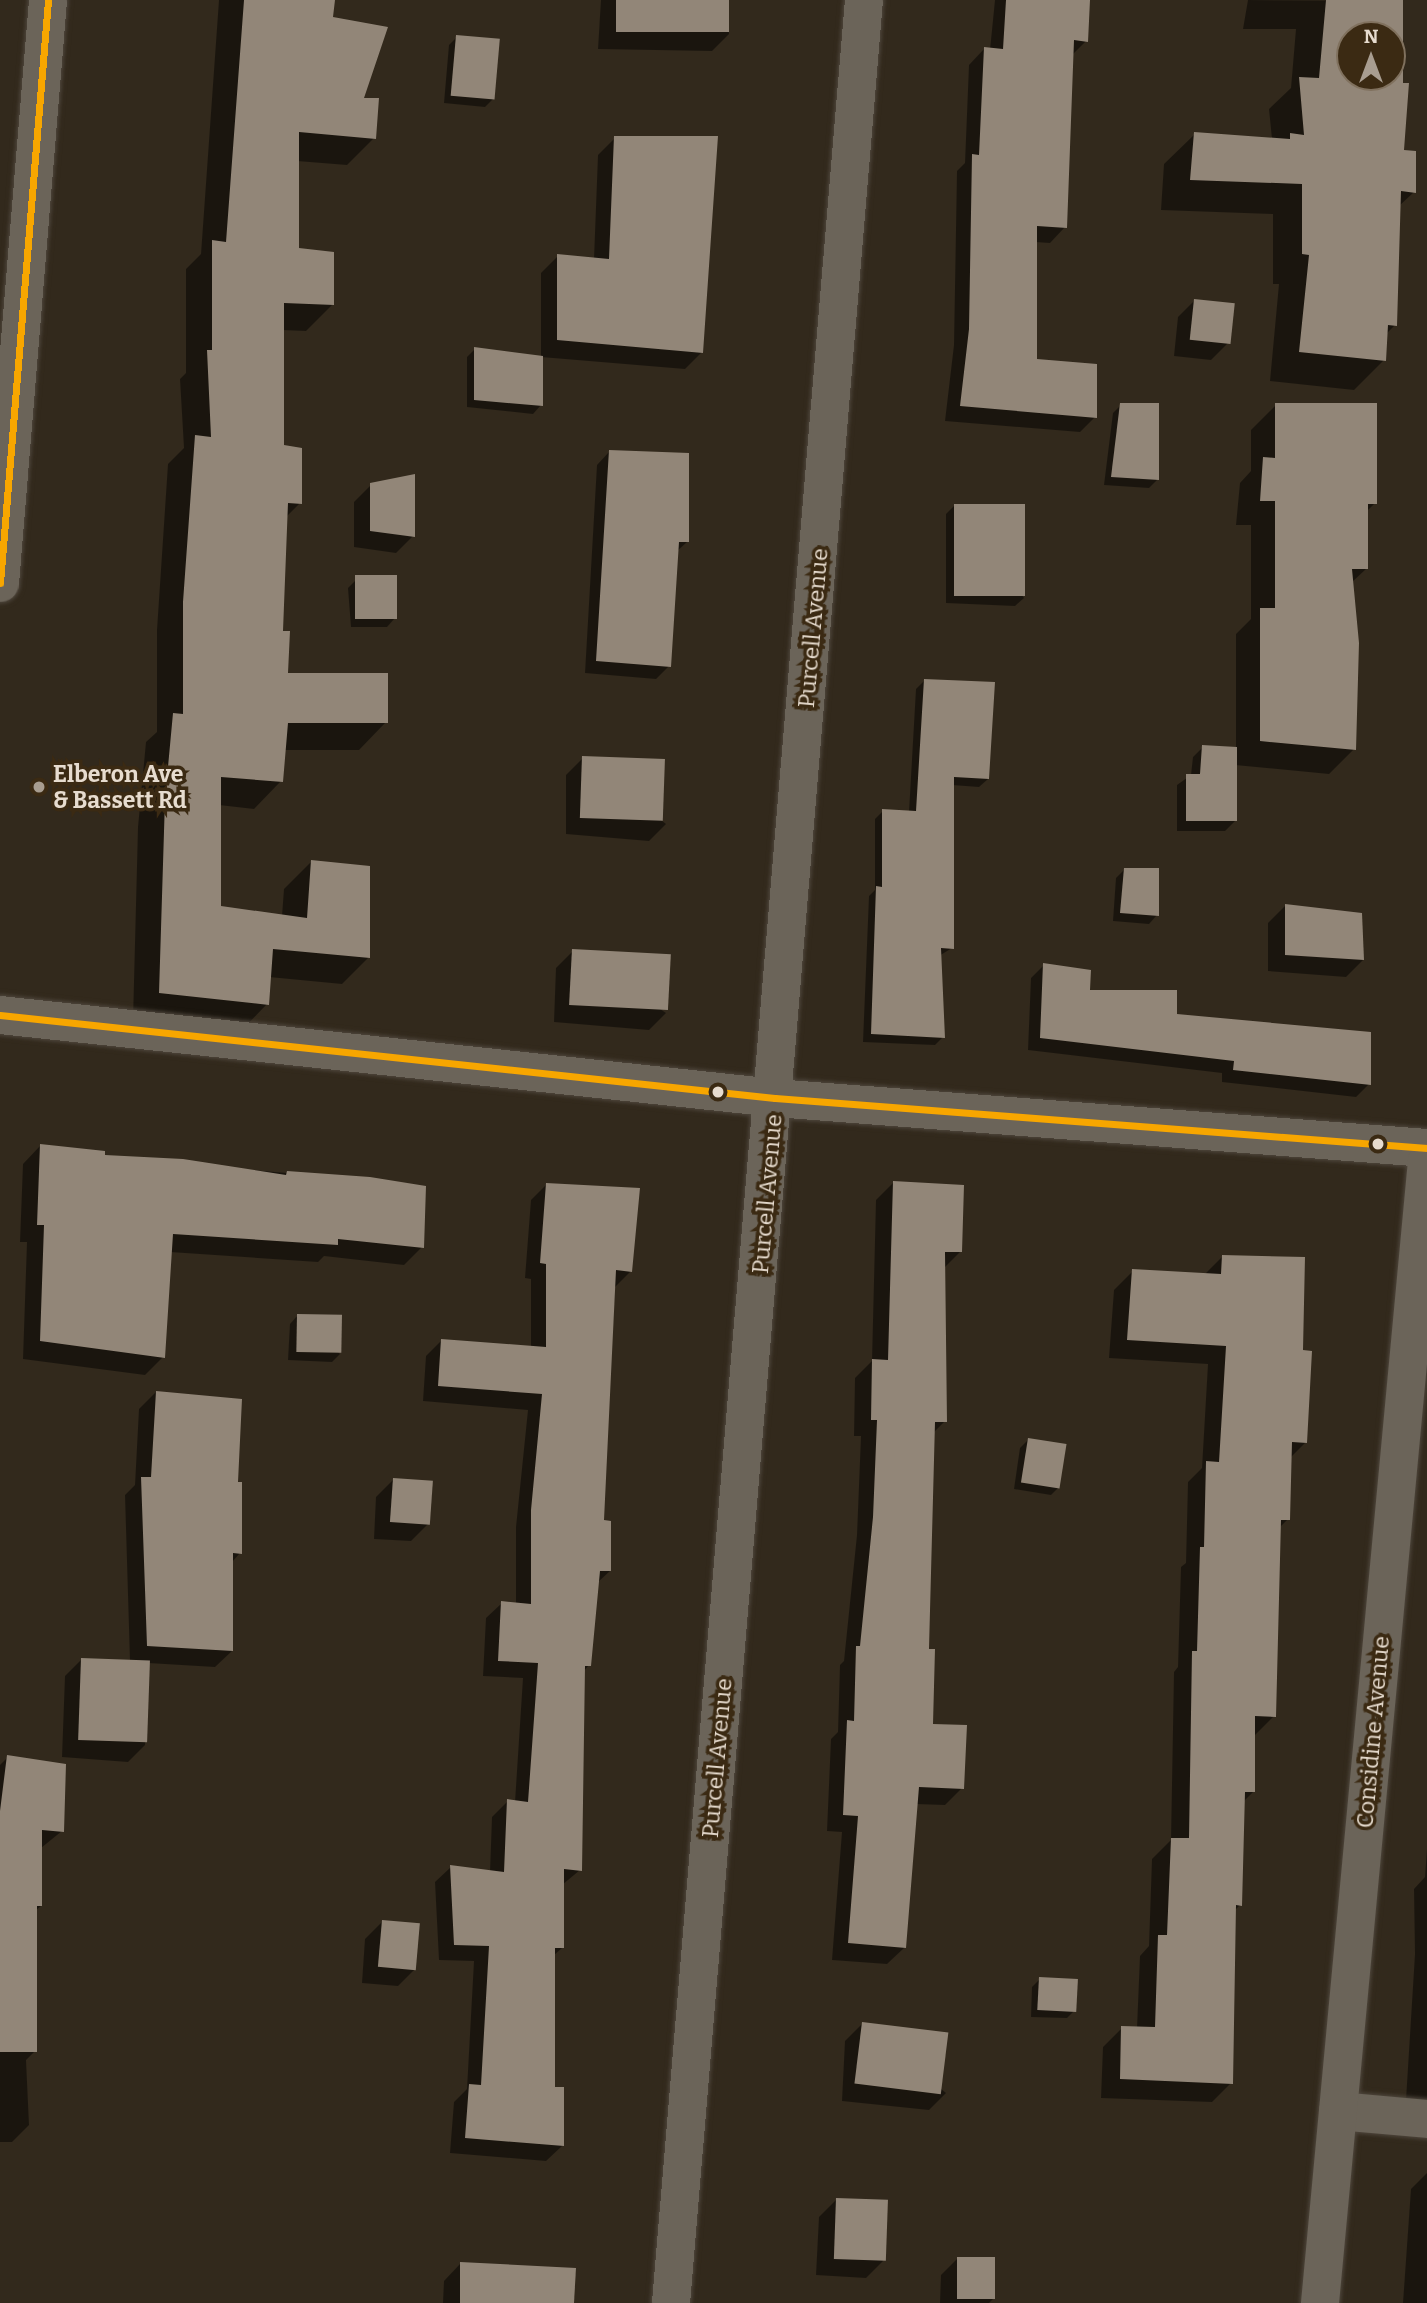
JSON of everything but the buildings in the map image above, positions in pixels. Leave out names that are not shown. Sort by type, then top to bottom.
[{"type":"street","points":[[0,583],[48,0]]},
{"type":"street","name":"Purcell Avenue","points":[[671,2303],[775,1098],[864,0]]},
{"type":"street","points":[[0,1015],[775,1098],[1427,1148]]},
{"type":"street","name":"Considine Avenue","points":[[1320,2303],[1427,1161]]},
{"type":"street","points":[[1338,2111],[1427,2119]]},
{"type":"transit line","points":[[0,583],[48,0]]},
{"type":"transit line","points":[[0,1015],[775,1098],[1427,1148]]},
{"type":"place","name":"Elberon Ave & Bassett Rd","points":[[39,787]]}]
